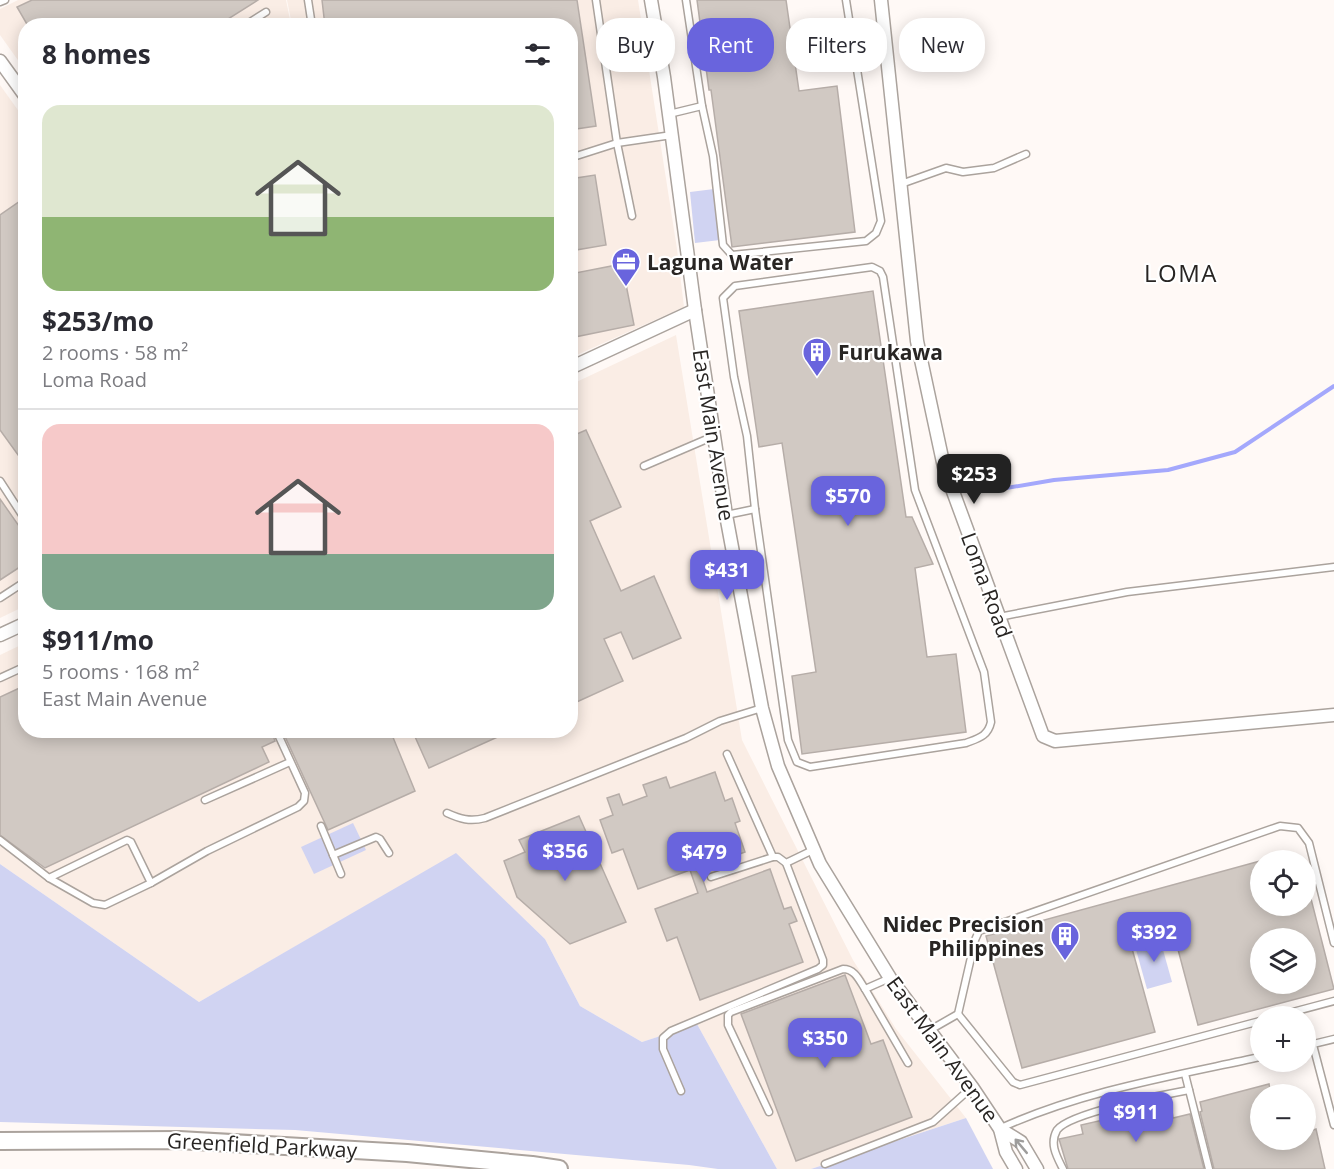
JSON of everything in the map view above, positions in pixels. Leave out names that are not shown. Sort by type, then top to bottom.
[{"type":"main road","name":"Greenfield Parkway","points":[[0,1141],[179,1140],[407,1154],[558,1169]]},
{"type":"street","name":"East Main Avenue","points":[[651,0],[726,515],[762,708],[778,766],[813,850],[890,978],[972,1087],[1000,1129],[1006,1152],[1016,1169]]},
{"type":"street","name":"Loma Road","points":[[881,0],[917,341],[944,467],[1043,736],[1055,741],[1334,715]]},
{"type":"street","points":[[0,61],[18,86]]},
{"type":"street","points":[[578,364],[695,310]]},
{"type":"street","points":[[0,635],[18,627]]},
{"type":"street","name":"East Main Avenue","points":[[1000,1129],[1021,1142],[1037,1169]]},
{"type":"lane","points":[[0,2],[5,0]]},
{"type":"lane","points":[[308,0],[311,18]]},
{"type":"lane","points":[[596,0],[617,143],[632,216]]},
{"type":"lane","points":[[686,0],[702,106],[713,156],[723,245],[732,255],[866,241],[876,233],[880,221],[846,0]]},
{"type":"lane","points":[[257,18],[266,12]]},
{"type":"lane","points":[[669,114],[702,106]]},
{"type":"lane","points":[[578,155],[617,143],[672,135]]},
{"type":"lane","points":[[901,184],[946,168],[963,172],[994,168],[1026,154]]},
{"type":"lane","points":[[872,267],[880,271],[884,278],[915,490],[984,672],[991,722],[990,729],[984,736],[966,743],[810,767],[797,762],[788,740],[755,509],[747,436],[734,377],[723,298],[735,286],[872,267]]},
{"type":"lane","points":[[644,466],[714,435]]},
{"type":"lane","points":[[0,481],[18,509]]},
{"type":"lane","points":[[726,515],[755,509]]},
{"type":"lane","points":[[998,617],[1127,592],[1334,567]]},
{"type":"lane","points":[[0,598],[18,586]]},
{"type":"lane","points":[[0,678],[18,670]]},
{"type":"lane","points":[[447,813],[460,819],[473,821],[485,818],[686,738],[720,721],[762,708]]},
{"type":"lane","points":[[0,840],[49,878],[98,905],[105,905],[151,883],[207,851],[298,807],[304,801],[305,793],[280,738]]},
{"type":"lane","points":[[727,754],[773,857]]},
{"type":"lane","points":[[205,800],[290,762]]},
{"type":"lane","points":[[321,826],[341,874]]},
{"type":"lane","points":[[930,1030],[958,1014],[979,931],[1280,826],[1298,828],[1309,843],[1334,943]]},
{"type":"lane","points":[[333,855],[376,837],[380,839],[389,853]]},
{"type":"lane","points":[[49,878],[127,840],[131,842],[151,883]]},
{"type":"lane","points":[[786,863],[813,850]]},
{"type":"lane","points":[[681,1091],[663,1049],[663,1038],[670,1031],[819,969],[823,965],[786,863],[778,857],[773,857],[711,877]]},
{"type":"lane","points":[[769,1112],[728,1025],[728,1015],[843,969],[854,972],[866,989],[908,1063]]},
{"type":"lane","points":[[866,989],[890,978]]},
{"type":"lane","points":[[1315,1006],[1334,1001]]},
{"type":"lane","points":[[958,1014],[1013,1082],[1020,1085],[1250,1024]]},
{"type":"lane","points":[[1316,1044],[1334,1039]]},
{"type":"lane","points":[[1316,1056],[1334,1125]]},
{"type":"lane","points":[[1000,1129],[1036,1112],[1095,1095],[1250,1059]]},
{"type":"lane","points":[[1185,1074],[1209,1169]]},
{"type":"lane","points":[[825,1164],[933,1122],[972,1087]]},
{"type":"lane","points":[[1063,1169],[1053,1148],[1057,1130],[1063,1124],[1083,1116],[1149,1098],[1189,1090]]},
{"type":"shaded area","points":[[18,0],[286,0],[290,18],[18,18],[18,60],[0,35],[0,9]]},
{"type":"shaded area","points":[[287,0],[638,0],[641,18],[596,18],[596,72],[649,72],[684,307],[578,354],[578,18],[291,18]]},
{"type":"shaded area","points":[[0,85],[18,110],[18,503],[0,477]]},
{"type":"shaded area","points":[[714,189],[720,240],[695,243],[690,192]]},
{"type":"shaded area","points":[[676,335],[742,740],[853,960],[896,1029],[966,1118],[811,1169],[777,1169],[697,1024],[642,1042],[580,1006],[545,939],[456,854],[199,1002],[0,864],[0,655],[18,646],[18,738],[578,738],[578,381]]},
{"type":"shaded area","points":[[0,480],[18,504],[18,609],[0,618]]},
{"type":"shaded area","points":[[353,823],[366,850],[314,874],[301,847]]},
{"type":"shaded area","points":[[456,853],[545,939],[580,1006],[642,1042],[697,1024],[777,1169],[718,1169],[295,1130],[0,1122],[0,864],[199,1002]]},
{"type":"shaded area","points":[[1158,932],[1172,982],[1147,989],[1133,939]]},
{"type":"shaded area","points":[[966,1118],[993,1169],[811,1169]]},
{"type":"building","points":[[32,0],[258,0],[230,18],[23,18],[17,7]]},
{"type":"building","points":[[322,0],[577,0],[596,126],[578,129],[578,18],[324,18]]},
{"type":"building","points":[[697,0],[786,0],[789,18],[786,18],[786,72],[796,72],[799,91],[837,86],[855,232],[732,247],[707,72],[774,72],[774,18],[699,18]]},
{"type":"building","points":[[595,175],[606,245],[578,250],[578,178]]},
{"type":"building","points":[[18,203],[18,455],[0,430],[0,215]]},
{"type":"building","points":[[622,264],[634,325],[578,336],[578,272]]},
{"type":"building","points":[[873,291],[906,517],[912,517],[933,564],[915,568],[927,657],[956,654],[966,732],[802,754],[792,676],[816,672],[782,443],[759,447],[739,311]]},
{"type":"building","points":[[586,430],[621,507],[590,521],[621,591],[654,576],[681,638],[633,659],[621,632],[604,639],[623,681],[578,701],[578,434]]},
{"type":"building","points":[[0,499],[18,525],[18,568],[0,580]]},
{"type":"building","points":[[18,689],[18,738],[274,738],[275,741],[262,747],[269,762],[45,868],[0,835],[0,697]]},
{"type":"building","points":[[286,738],[393,738],[415,791],[328,830]]},
{"type":"building","points":[[416,738],[495,738],[429,768]]},
{"type":"building","points":[[715,772],[725,801],[732,798],[740,821],[735,823],[745,852],[699,869],[707,892],[770,869],[784,909],[791,907],[797,921],[789,924],[803,962],[700,1000],[677,937],[667,941],[655,909],[698,893],[690,870],[638,889],[623,849],[612,853],[600,820],[613,815],[607,798],[619,794],[623,805],[647,796],[643,785],[666,777],[670,788]]},
{"type":"building","points":[[579,816],[626,922],[570,944],[517,897],[504,861],[525,852],[519,840]]},
{"type":"building","name":"Nidec Precision Philippines","points":[[1250,864],[1250,916],[1315,916],[1334,989],[1316,994],[1316,928],[1250,928],[1250,994],[1315,994],[1270,1006],[1250,1006],[1250,1011],[1198,1025],[1171,923],[1128,934],[1155,1032],[1022,1068],[986,936]]},
{"type":"building","points":[[845,975],[871,1044],[883,1040],[912,1117],[796,1161],[741,1014]]},
{"type":"building","points":[[1250,1089],[1250,1150],[1316,1150],[1316,1129],[1325,1169],[1214,1169],[1200,1112],[1202,1111],[1200,1102]]},
{"type":"building","points":[[1165,1102],[1168,1112],[1172,1111],[1173,1118],[1190,1114],[1204,1169],[1068,1169],[1059,1139],[1083,1134],[1081,1125],[1125,1115],[1125,1113]]},
{"type":"waterway","points":[[989,491],[1054,480],[1168,470],[1235,452],[1334,386]]},
{"type":"place","name":"Laguna Water","points":[[626,288]]},
{"type":"place","name":"Furukawa","points":[[817,378]]},
{"type":"place","name":"Nidec Precision Philippines","points":[[1065,962]]},
{"type":"district","name":"LOMA","points":[[1181,272]]}]
